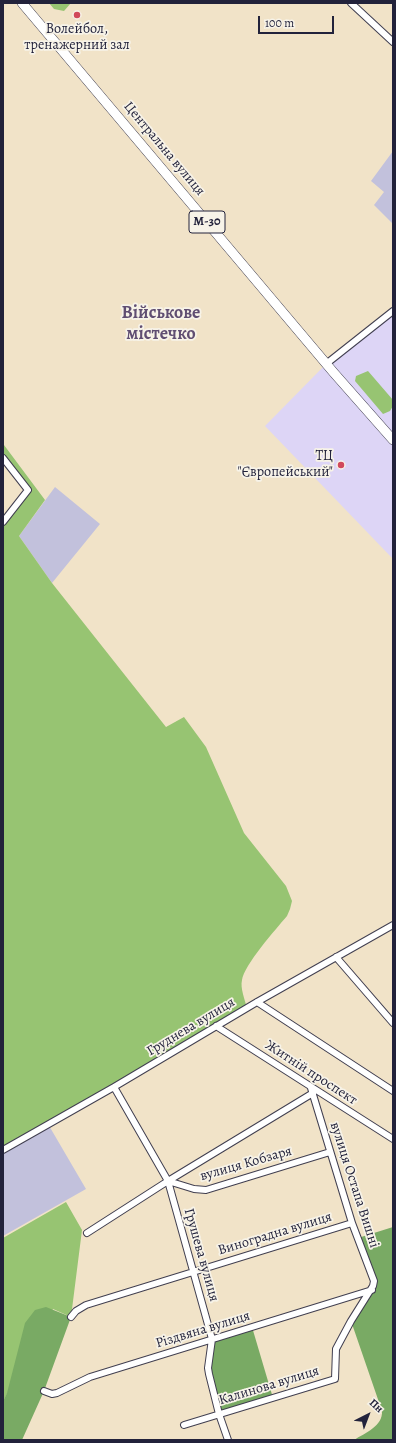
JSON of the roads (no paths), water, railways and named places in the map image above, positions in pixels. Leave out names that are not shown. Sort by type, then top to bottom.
[{"type":"highway","name":"Центральна вулиця","points":[[22,3],[326,364],[393,440]]},
{"type":"street","points":[[352,3],[393,42]]},
{"type":"street","points":[[326,364],[393,311]]},
{"type":"street","points":[[3,458],[28,490],[3,522]]},
{"type":"street","name":"Груднева вулиця","points":[[3,1150],[114,1088],[257,1002],[393,925]]},
{"type":"street","points":[[336,957],[393,1023]]},
{"type":"street","points":[[257,1002],[393,1091]]},
{"type":"street","name":"Житній проспект","points":[[216,1026],[312,1091],[393,1139]]},
{"type":"street","name":"Грушева вулиця","points":[[114,1088],[168,1181],[212,1339],[208,1368],[219,1414],[228,1440]]},
{"type":"street","name":"вулиця Остапа Вишні","points":[[312,1091],[352,1223],[374,1281],[372,1290]]},
{"type":"street","name":"вулиця Кобзаря","points":[[87,1232],[312,1091]]},
{"type":"street","name":"вулиця Кобзаря","points":[[168,1181],[194,1190],[206,1190],[330,1152]]},
{"type":"street","name":"Виноградна вулиця","points":[[71,1317],[76,1311],[86,1305],[352,1223]]},
{"type":"street","name":"Різдвяна вулиця","points":[[44,1391],[52,1394],[61,1392],[90,1377],[372,1290]]},
{"type":"street","name":"Калинова вулиця","points":[[184,1425],[336,1379],[336,1349],[351,1321],[372,1290]]},
{"type":"place","name":"Волейбол, тренажерний зал","points":[[77,15]]},
{"type":"place","name":"ТЦ \"Європейський\"","points":[[341,465]]},
{"type":"district","name":"Військове містечко","points":[[161,324]]}]
